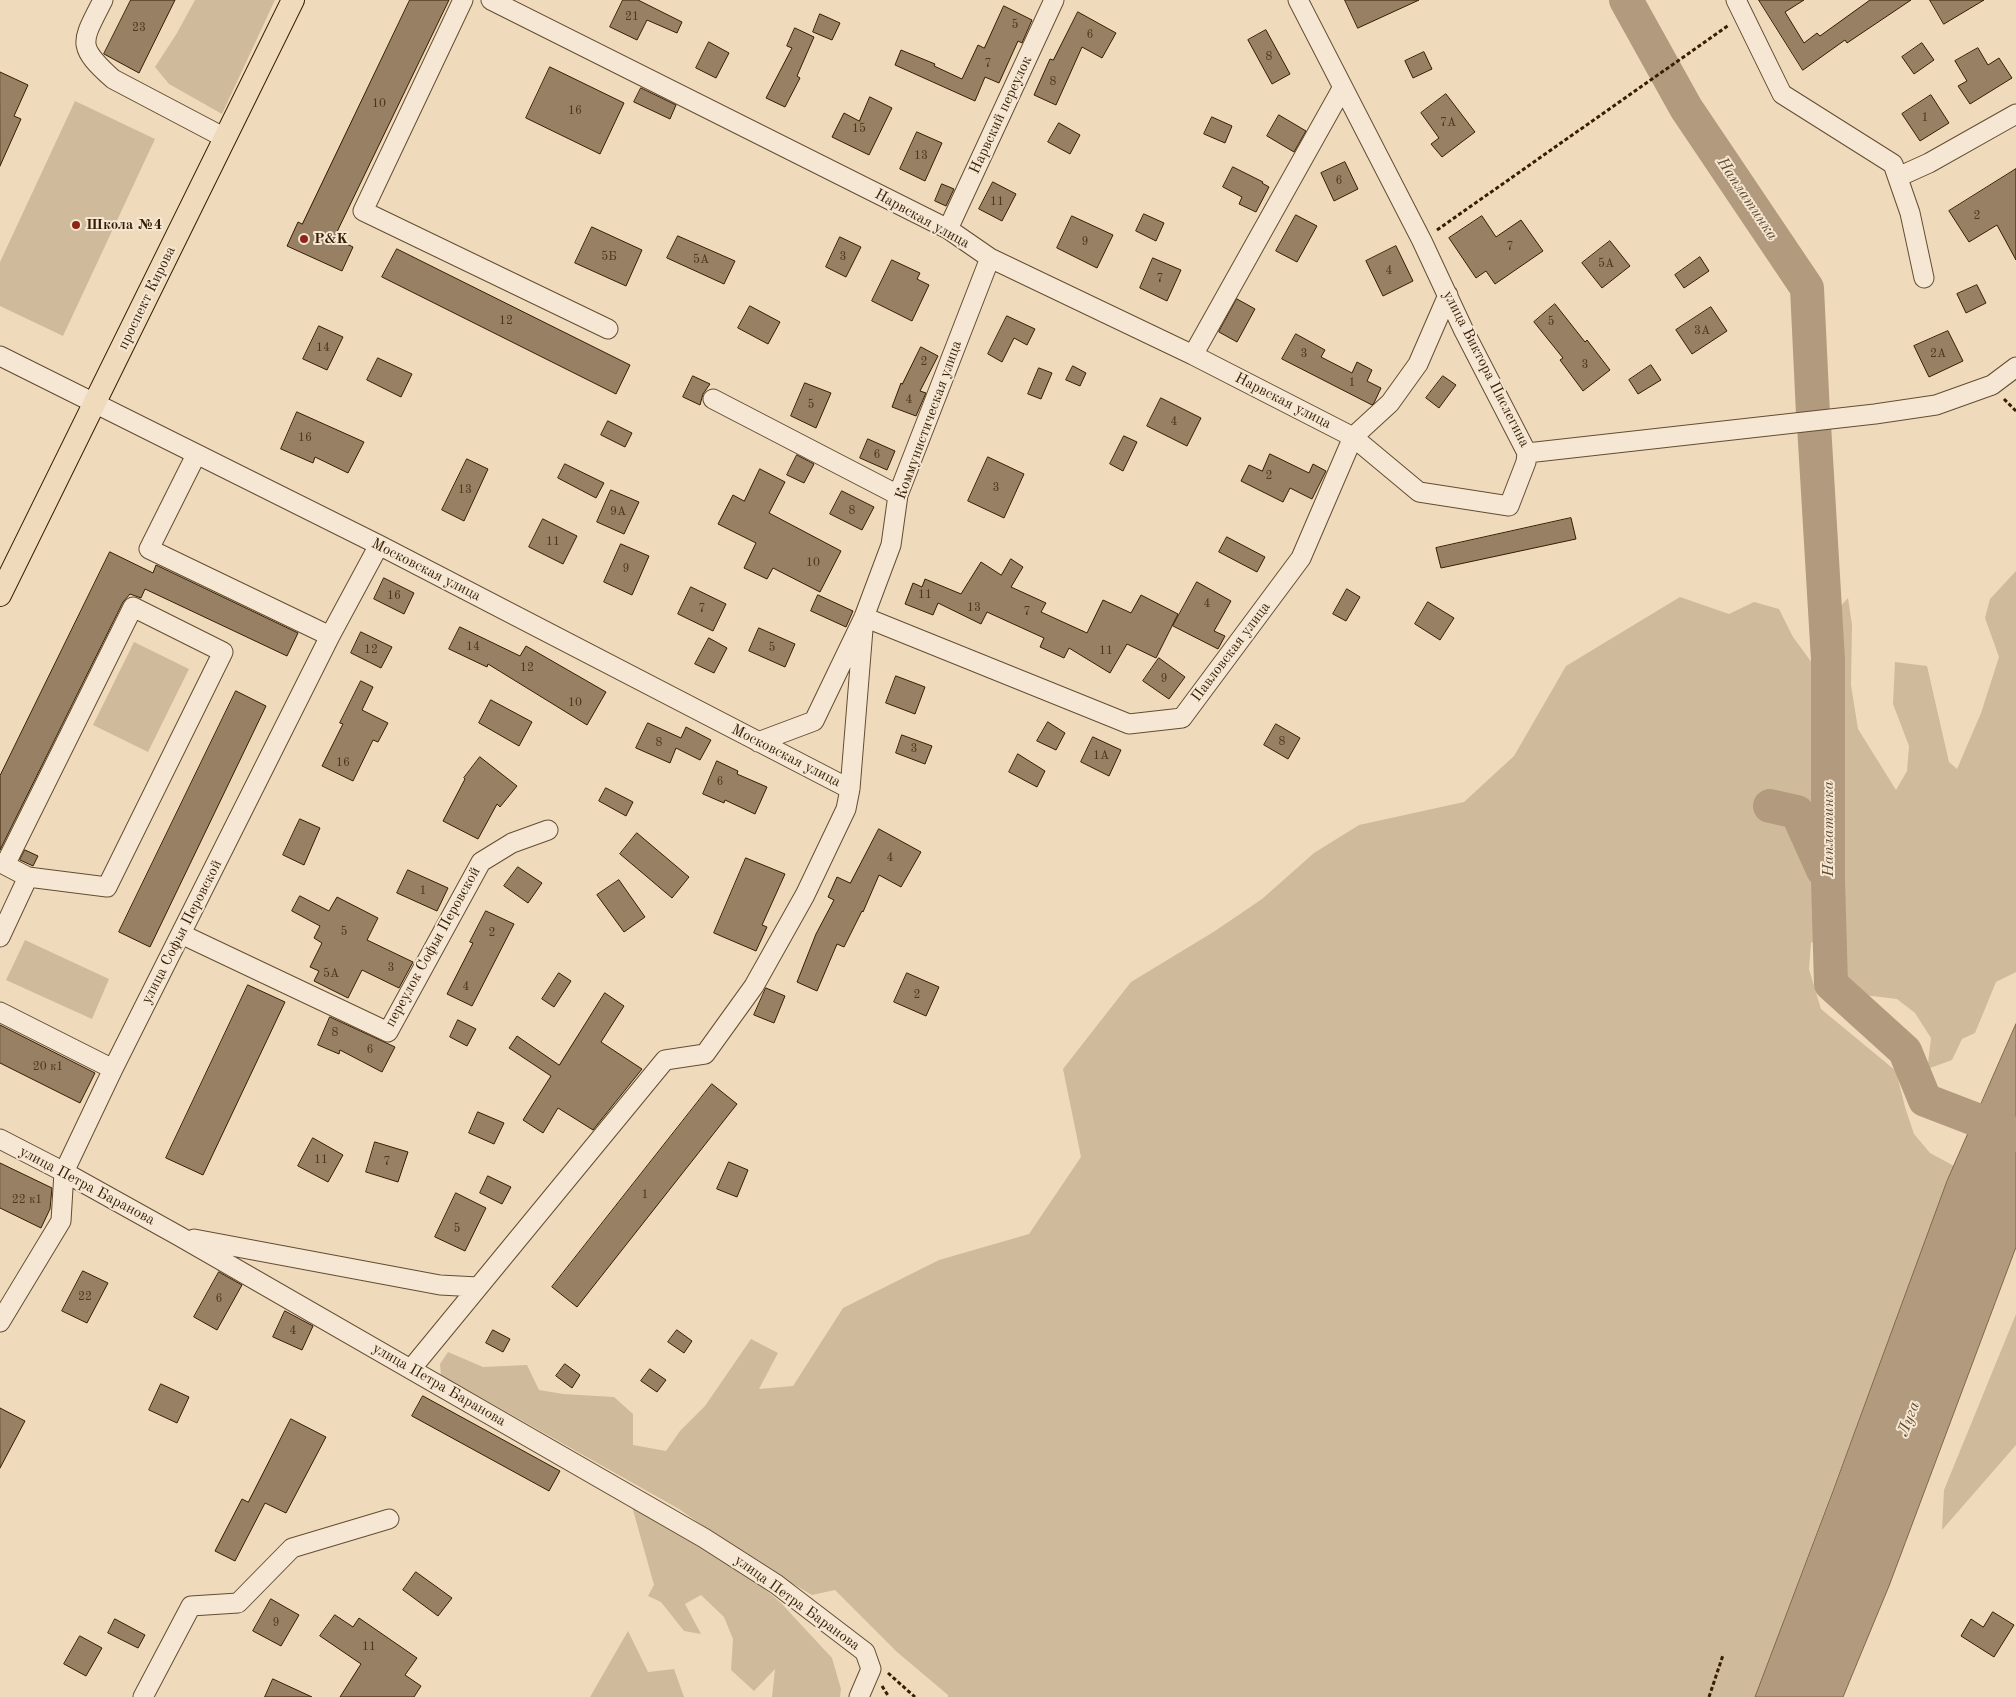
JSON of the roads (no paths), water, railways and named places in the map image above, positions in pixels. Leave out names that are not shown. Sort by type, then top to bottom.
[{"type":"main road","name":"проспект Кирова","points":[[0,595],[293,0]]},
{"type":"street","points":[[104,0],[86,34],[86,50],[97,66],[113,80],[225,138]]},
{"type":"street","points":[[463,0],[363,211],[608,329]]},
{"type":"street","name":"Нарвская улица","points":[[491,0],[948,229],[990,258],[1193,355],[1353,437],[1419,492],[1509,506],[1526,462],[1527,453]]},
{"type":"street","name":"Нарвский переулок","points":[[948,229],[1054,0]]},
{"type":"street","name":"улица Виктора Пислегина","points":[[1298,0],[1422,241],[1527,453],[1875,414],[1936,405],[1992,386],[2016,367]]},
{"type":"street","points":[[1740,8],[1782,94],[1893,164],[1910,213],[1924,278]]},
{"type":"street","points":[[1193,355],[1343,87]]},
{"type":"street","points":[[1898,177],[1929,163],[2016,114]]},
{"type":"street","name":"Коммунистическая улица","points":[[758,742],[814,721],[864,617],[891,545],[898,495],[990,258]]},
{"type":"street","name":"Павловская улица","points":[[864,617],[1129,724],[1182,718],[1301,558],[1353,437],[1390,403],[1418,364],[1448,295]]},
{"type":"street","name":"Московская улица","points":[[0,356],[379,545],[850,788]]},
{"type":"street","points":[[713,399],[898,495]]},
{"type":"street","points":[[196,455],[149,549],[330,636]]},
{"type":"street","name":"улица Софьи Перовской","points":[[0,1322],[61,1222],[64,1172],[113,1069],[330,636],[379,545]]},
{"type":"street","points":[[132,607],[224,652],[107,887],[28,877],[3,864],[132,607]]},
{"type":"street","points":[[411,1369],[665,1060],[706,1054],[754,986],[805,895],[846,809],[850,788],[864,617]]},
{"type":"street","name":"переулок Софьи Перовской","points":[[181,934],[388,1032],[481,862],[512,843],[548,830]]},
{"type":"street","points":[[0,937],[28,877]]},
{"type":"street","points":[[0,1012],[113,1069]]},
{"type":"street","name":"улица Петра Баранова","points":[[0,1139],[179,1236],[411,1369],[704,1538],[776,1584],[865,1652],[871,1669],[859,1697]]},
{"type":"street","points":[[179,1236],[440,1285],[478,1287]]},
{"type":"street","points":[[143,1697],[191,1606],[238,1603],[292,1548],[389,1519]]},
{"type":"water","name":"Луга","points":[[2016,1024],[2016,1247],[1889,1586],[1843,1697],[1755,1697],[1947,1181]]},
{"type":"waterway","name":"Наплатинка","points":[[1626,0],[1686,108],[1807,288],[1813,414]]},
{"type":"waterway","name":"Наплатинка","points":[[1814,425],[1828,660],[1828,880],[1831,984],[1905,1051],[1925,1100],[2016,1135]]},
{"type":"waterway","points":[[1770,806],[1797,812],[1823,870]]},
{"type":"place","name":"Школа №4","points":[[76,225]]},
{"type":"place","name":"P&K","points":[[304,239]]}]
